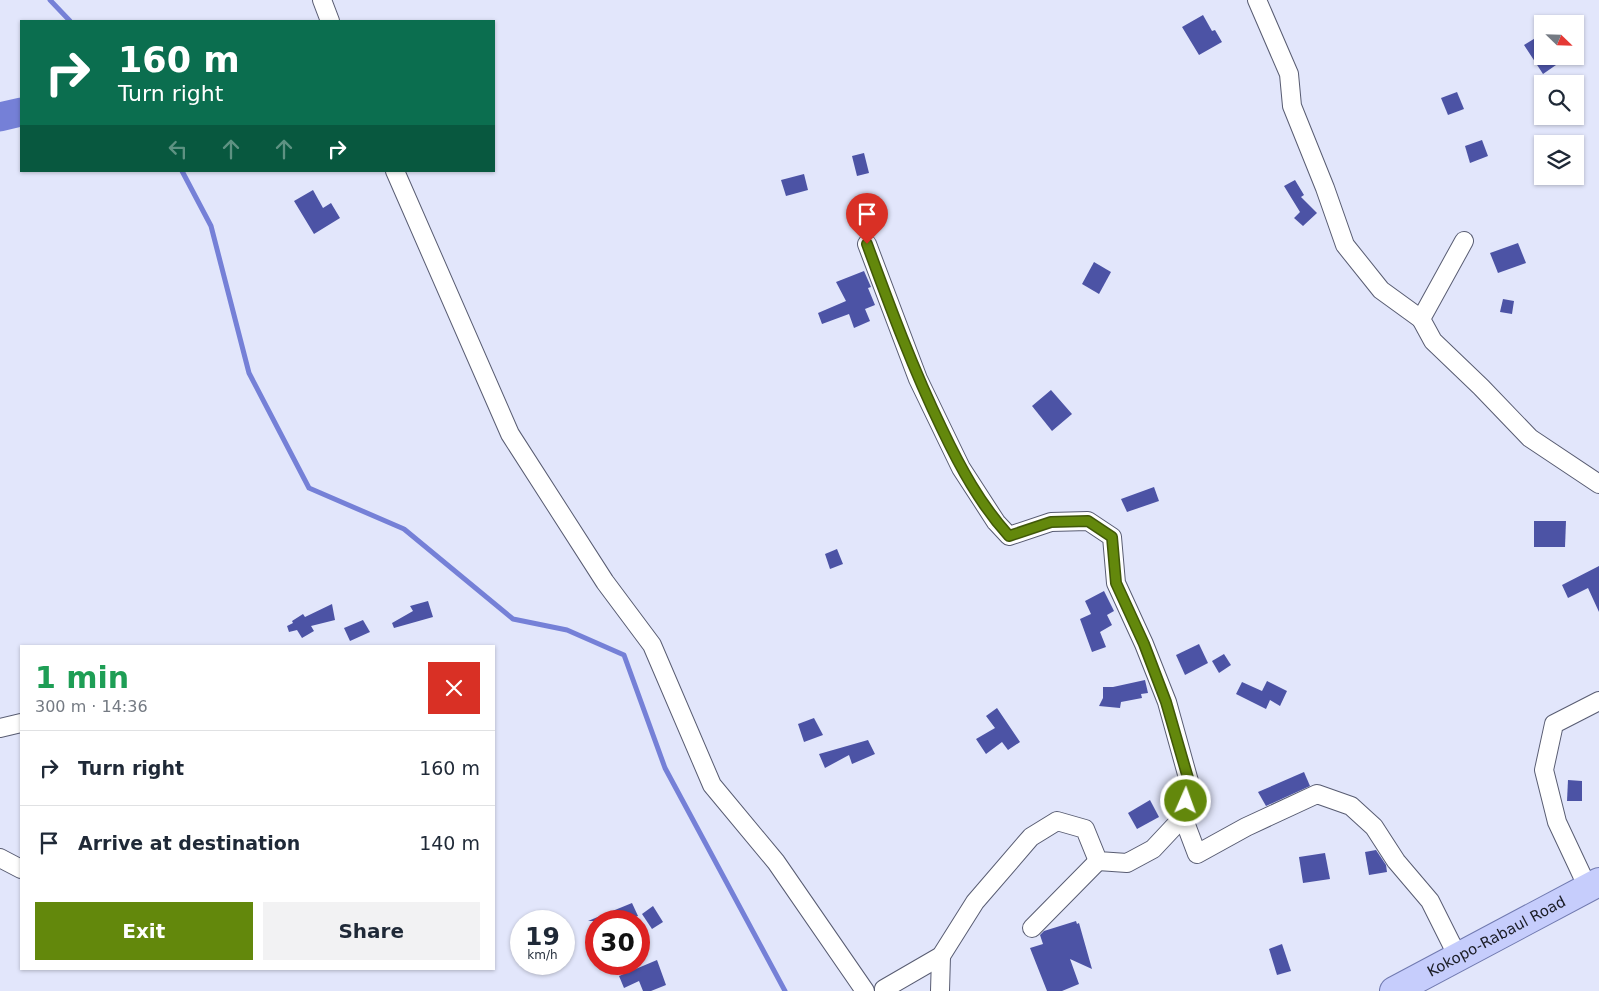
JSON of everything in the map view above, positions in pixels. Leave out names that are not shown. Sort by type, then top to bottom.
[{"type":"main road","name":"Kokopo-Rabaul Road","points":[[1394,991],[1594,885]]},
{"type":"street","points":[[322,0],[330,20]]},
{"type":"street","points":[[1257,0],[1289,74],[1292,106],[1325,188],[1345,245],[1381,290],[1421,319],[1433,341],[1530,438],[1599,484]]},
{"type":"street","points":[[395,172],[510,434],[605,582],[652,644],[712,785],[776,862],[865,991]]},
{"type":"street","points":[[1421,319],[1464,241]]},
{"type":"street","points":[[867,244],[918,379],[961,468],[996,522],[1009,536],[1051,522],[1088,521],[1112,537],[1116,583],[1144,644],[1166,702],[1190,785],[1183,816],[1153,848],[1127,863],[1098,861],[1032,928]]},
{"type":"street","points":[[1594,885],[1557,822],[1544,770],[1554,724],[1599,701]]},
{"type":"street","points":[[0,728],[20,723]]},
{"type":"street","points":[[1183,816],[1197,854],[1246,827],[1317,794],[1351,806],[1374,827],[1396,861],[1430,902],[1458,956]]},
{"type":"street","points":[[884,991],[884,989],[940,956],[975,902],[1031,837],[1057,821],[1085,829],[1098,861]]},
{"type":"street","points":[[0,858],[20,868]]},
{"type":"street","points":[[940,956],[940,991]]},
{"type":"building","points":[[1203,15],[1212,31],[1215,30],[1222,42],[1199,55],[1182,27]]},
{"type":"building","points":[[1534,39],[1534,60],[1524,45]]},
{"type":"building","points":[[1537,65],[1556,65],[1543,74]]},
{"type":"building","points":[[1457,92],[1464,109],[1448,115],[1441,98]]},
{"type":"building","points":[[1482,140],[1488,156],[1470,163],[1465,146]]},
{"type":"building","points":[[864,153],[869,173],[857,176],[852,156]]},
{"type":"building","points":[[804,174],[808,190],[786,196],[781,180]]},
{"type":"building","points":[[1295,180],[1304,195],[1301,197],[1317,213],[1303,226],[1294,218],[1300,212],[1284,186]]},
{"type":"building","points":[[313,190],[323,208],[331,203],[340,218],[314,234],[294,201]]},
{"type":"building","points":[[1518,243],[1526,263],[1498,273],[1490,253]]},
{"type":"building","points":[[1094,262],[1111,272],[1099,294],[1082,284]]},
{"type":"building","points":[[864,271],[871,287],[868,288],[875,305],[865,309],[870,321],[854,328],[849,314],[822,324],[818,313],[846,301],[836,282]]},
{"type":"building","points":[[1503,299],[1514,301],[1512,314],[1500,312]]},
{"type":"building","points":[[1051,390],[1072,414],[1052,431],[1032,406]]},
{"type":"building","points":[[1154,487],[1159,501],[1127,512],[1121,499]]},
{"type":"building","points":[[1534,521],[1566,521],[1565,547],[1534,547]]},
{"type":"building","points":[[837,549],[843,564],[830,569],[825,554]]},
{"type":"building","points":[[1599,566],[1599,612],[1588,588],[1568,598],[1562,585]]},
{"type":"building","points":[[1104,591],[1114,611],[1107,615],[1112,625],[1100,632],[1106,647],[1092,652],[1080,619],[1091,614],[1085,601]]},
{"type":"building","points":[[428,601],[433,617],[394,628],[392,623],[413,611],[410,606]]},
{"type":"building","points":[[332,604],[335,620],[311,626],[314,631],[302,638],[297,630],[289,632],[287,626],[293,623],[292,621],[303,614],[305,617]]},
{"type":"building","points":[[363,620],[370,632],[350,641],[344,628]]},
{"type":"building","points":[[1199,644],[1208,663],[1185,675],[1176,655]]},
{"type":"building","points":[[1224,654],[1231,665],[1219,673],[1212,661]]},
{"type":"building","points":[[1145,680],[1148,693],[1141,694],[1142,698],[1121,702],[1120,708],[1099,706],[1103,698],[1103,687],[1113,687]]},
{"type":"building","points":[[1267,681],[1287,691],[1280,706],[1270,700],[1266,709],[1236,694],[1242,682],[1262,691]]},
{"type":"building","points":[[997,708],[1020,742],[1008,750],[1002,742],[986,754],[976,739],[995,728],[986,716]]},
{"type":"building","points":[[814,718],[823,735],[804,742],[798,724]]},
{"type":"building","points":[[868,740],[875,754],[852,764],[849,755],[825,768],[819,754]]},
{"type":"building","points":[[1304,772],[1310,786],[1266,806],[1258,792]]},
{"type":"building","points":[[1568,780],[1582,781],[1582,801],[1567,801]]},
{"type":"building","points":[[1150,800],[1159,817],[1137,829],[1128,813]]},
{"type":"building","points":[[1376,850],[1386,865],[1387,872],[1369,875],[1365,852]]},
{"type":"building","points":[[1325,853],[1330,879],[1303,883],[1299,857]]},
{"type":"building","points":[[632,903],[635,910],[615,910]]},
{"type":"building","points":[[653,906],[663,922],[652,929],[650,926],[650,910],[648,910]]},
{"type":"building","points":[[1076,921],[1077,924],[1079,923],[1092,969],[1070,959],[1079,984],[1062,991],[1047,991],[1030,948],[1043,944],[1040,935],[1044,931]]},
{"type":"building","points":[[1282,944],[1291,971],[1277,975],[1269,949]]},
{"type":"building","points":[[657,960],[666,985],[651,991],[643,991],[639,981],[624,988],[619,976],[650,975],[650,963]]},
{"type":"waterway","points":[[50,0],[69,20]]},
{"type":"waterway","points":[[0,117],[20,112]]},
{"type":"waterway","points":[[183,172],[211,226],[249,373],[309,488],[404,529],[513,619],[567,630],[624,655],[665,768],[785,991]]},
{"type":"route","points":[[867,244],[918,379],[961,468],[996,522],[1009,536],[1051,522],[1088,521],[1112,537],[1116,583],[1144,644],[1166,702],[1190,785],[1186,801]]}]
